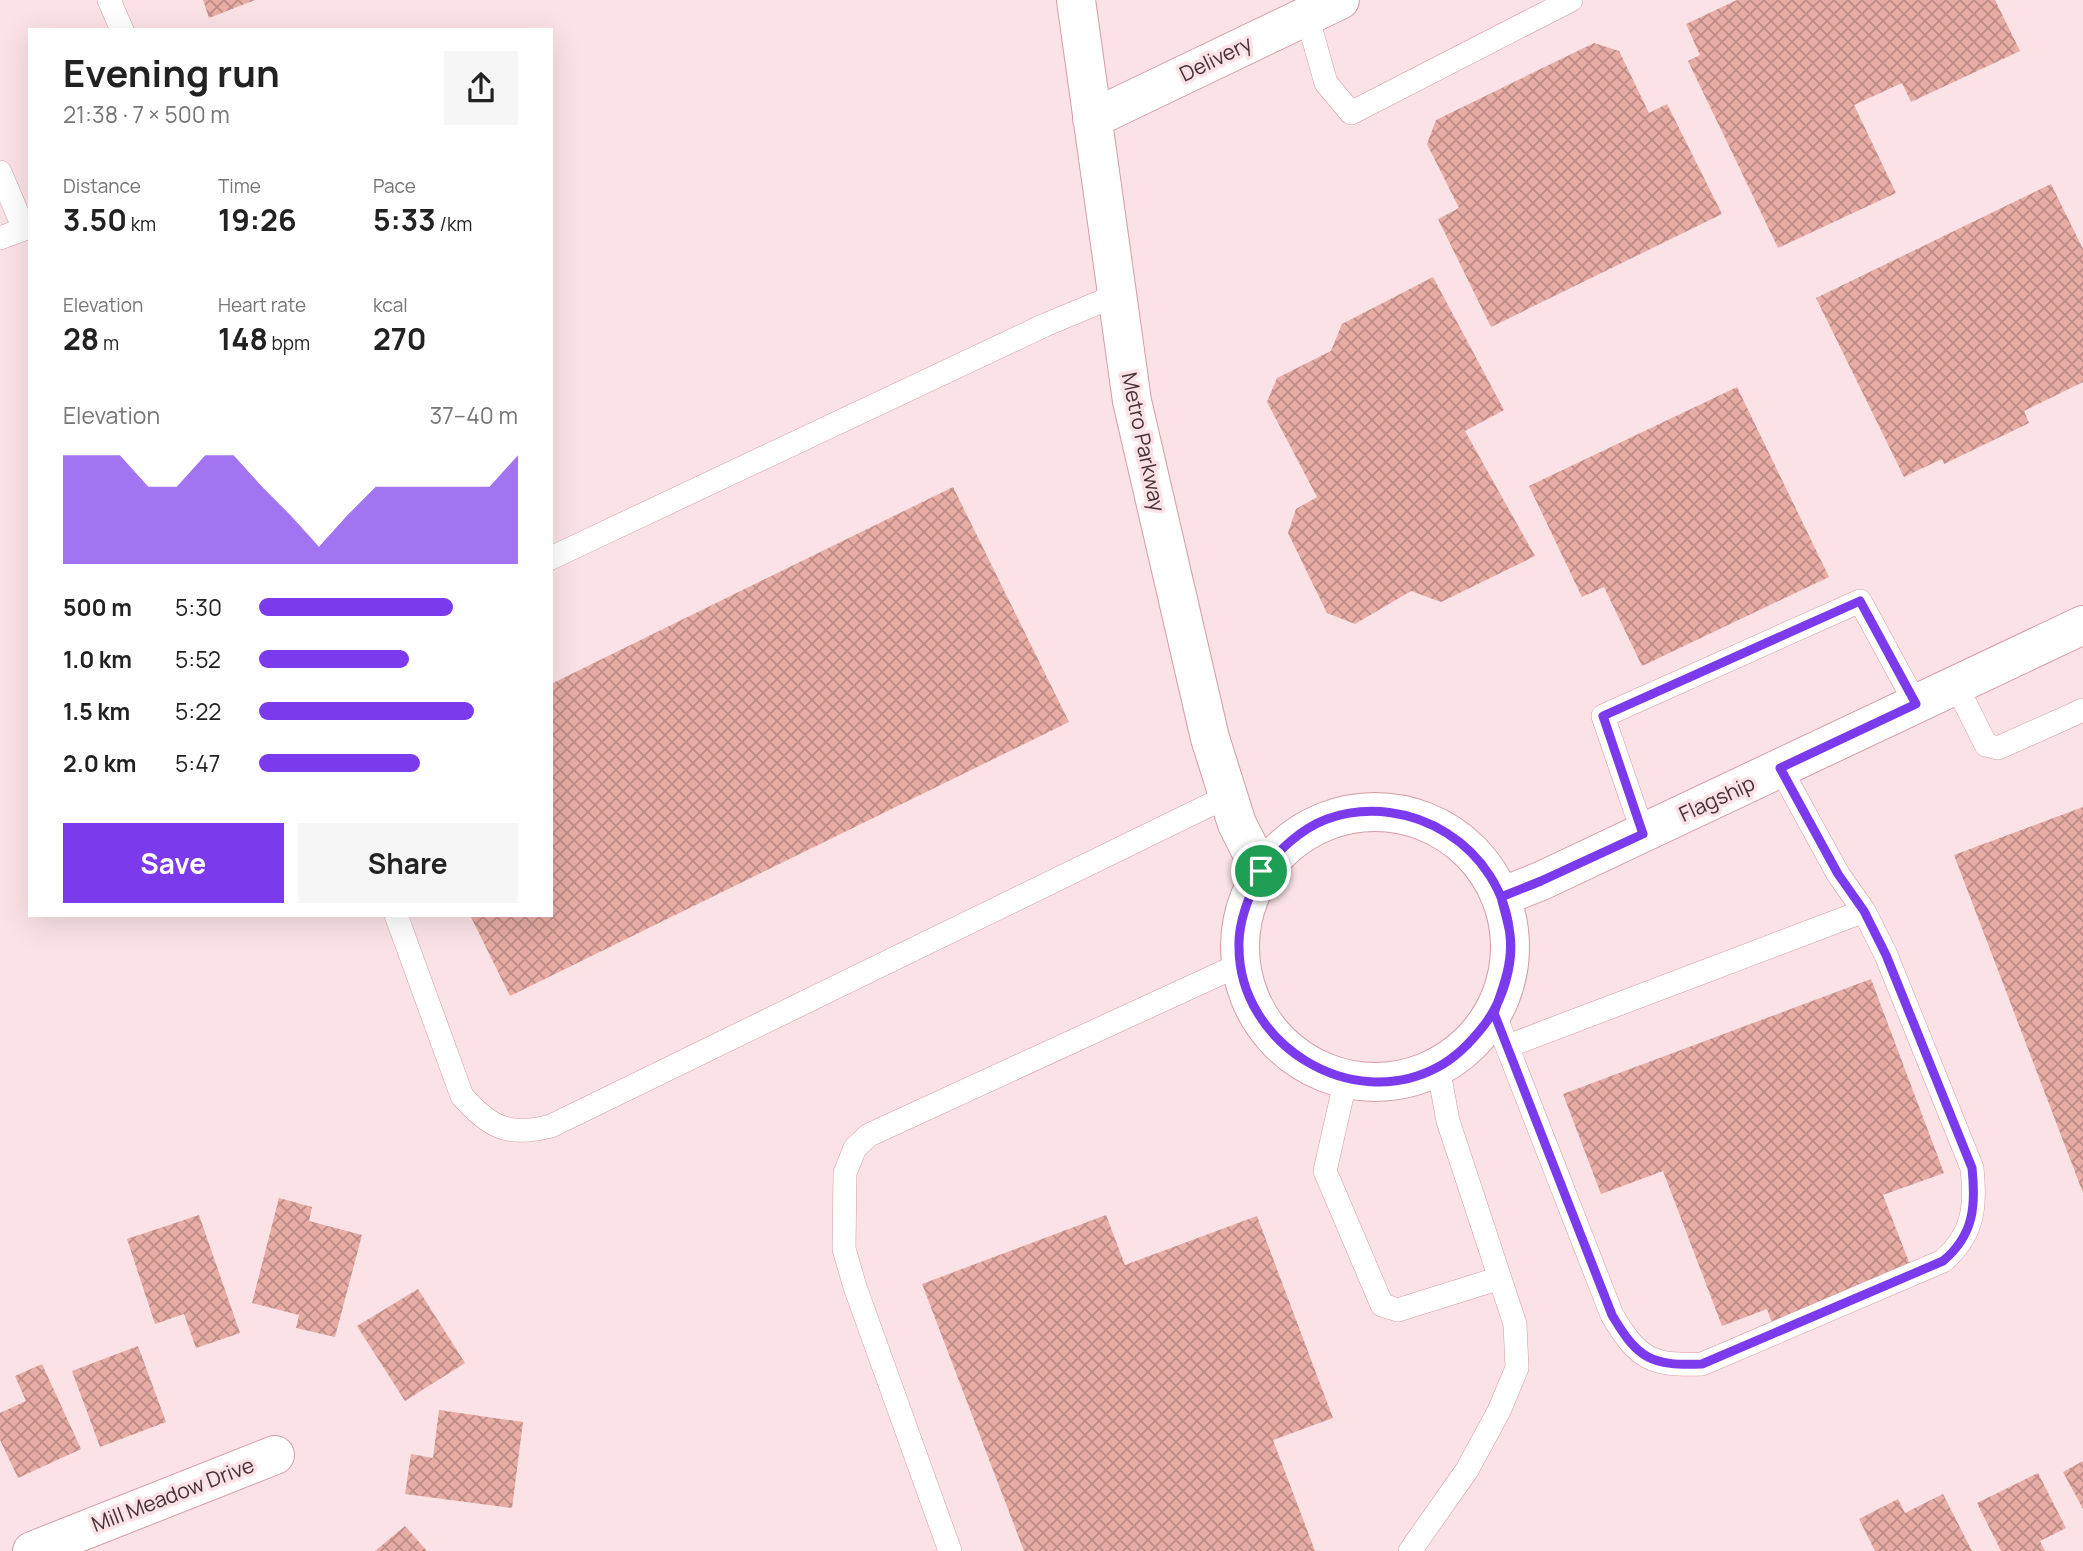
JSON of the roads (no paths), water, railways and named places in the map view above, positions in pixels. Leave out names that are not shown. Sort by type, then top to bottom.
[{"type":"street","name":"Metro Parkway","points":[[1076,0],[1132,401],[1210,738],[1237,824],[1261,871]]},
{"type":"street","name":"Delivery","points":[[1092,119],[1323,8]]},
{"type":"street","name":"Flagship","points":[[1501,897],[1643,834],[2083,625]]},
{"type":"street","points":[[1368,811],[1410,815],[1449,833],[1480,861],[1501,897],[1510,936],[1501,1029],[1470,1044],[1438,1067],[1400,1080],[1360,1081],[1322,1072],[1288,1051],[1261,1021],[1244,985],[1238,946],[1245,906],[1261,871],[1290,840],[1327,819],[1368,811]]},
{"type":"street","name":"Mill Meadow Drive","points":[[32,1551],[275,1455]]},
{"type":"lane","points":[[109,0],[121,28]]},
{"type":"lane","points":[[1323,8],[1326,83],[1351,113],[1571,0]]},
{"type":"lane","points":[[0,172],[24,229],[0,238]]},
{"type":"lane","points":[[553,557],[1045,325],[1117,295]]},
{"type":"lane","points":[[1643,834],[1603,716],[1860,601],[1916,704]]},
{"type":"lane","points":[[1956,685],[1986,745],[1998,748],[2083,710]]},
{"type":"lane","points":[[1780,768],[1838,874],[1864,911],[1886,955],[1972,1168],[1975,1195],[1972,1217],[1959,1248],[1943,1261],[1702,1364],[1671,1365],[1645,1357],[1627,1339],[1612,1315],[1501,1029],[1864,911]]},
{"type":"lane","points":[[397,917],[463,1096],[476,1112],[492,1124],[510,1131],[531,1131],[551,1126],[1228,796]]},
{"type":"lane","points":[[950,1551],[855,1287],[844,1249],[845,1174],[855,1148],[869,1135],[1241,964]]},
{"type":"lane","points":[[1410,1551],[1467,1470],[1499,1411],[1517,1368],[1515,1324],[1448,1121],[1438,1067]]},
{"type":"lane","points":[[1346,1078],[1325,1171],[1382,1305],[1398,1310],[1500,1278]]}]
